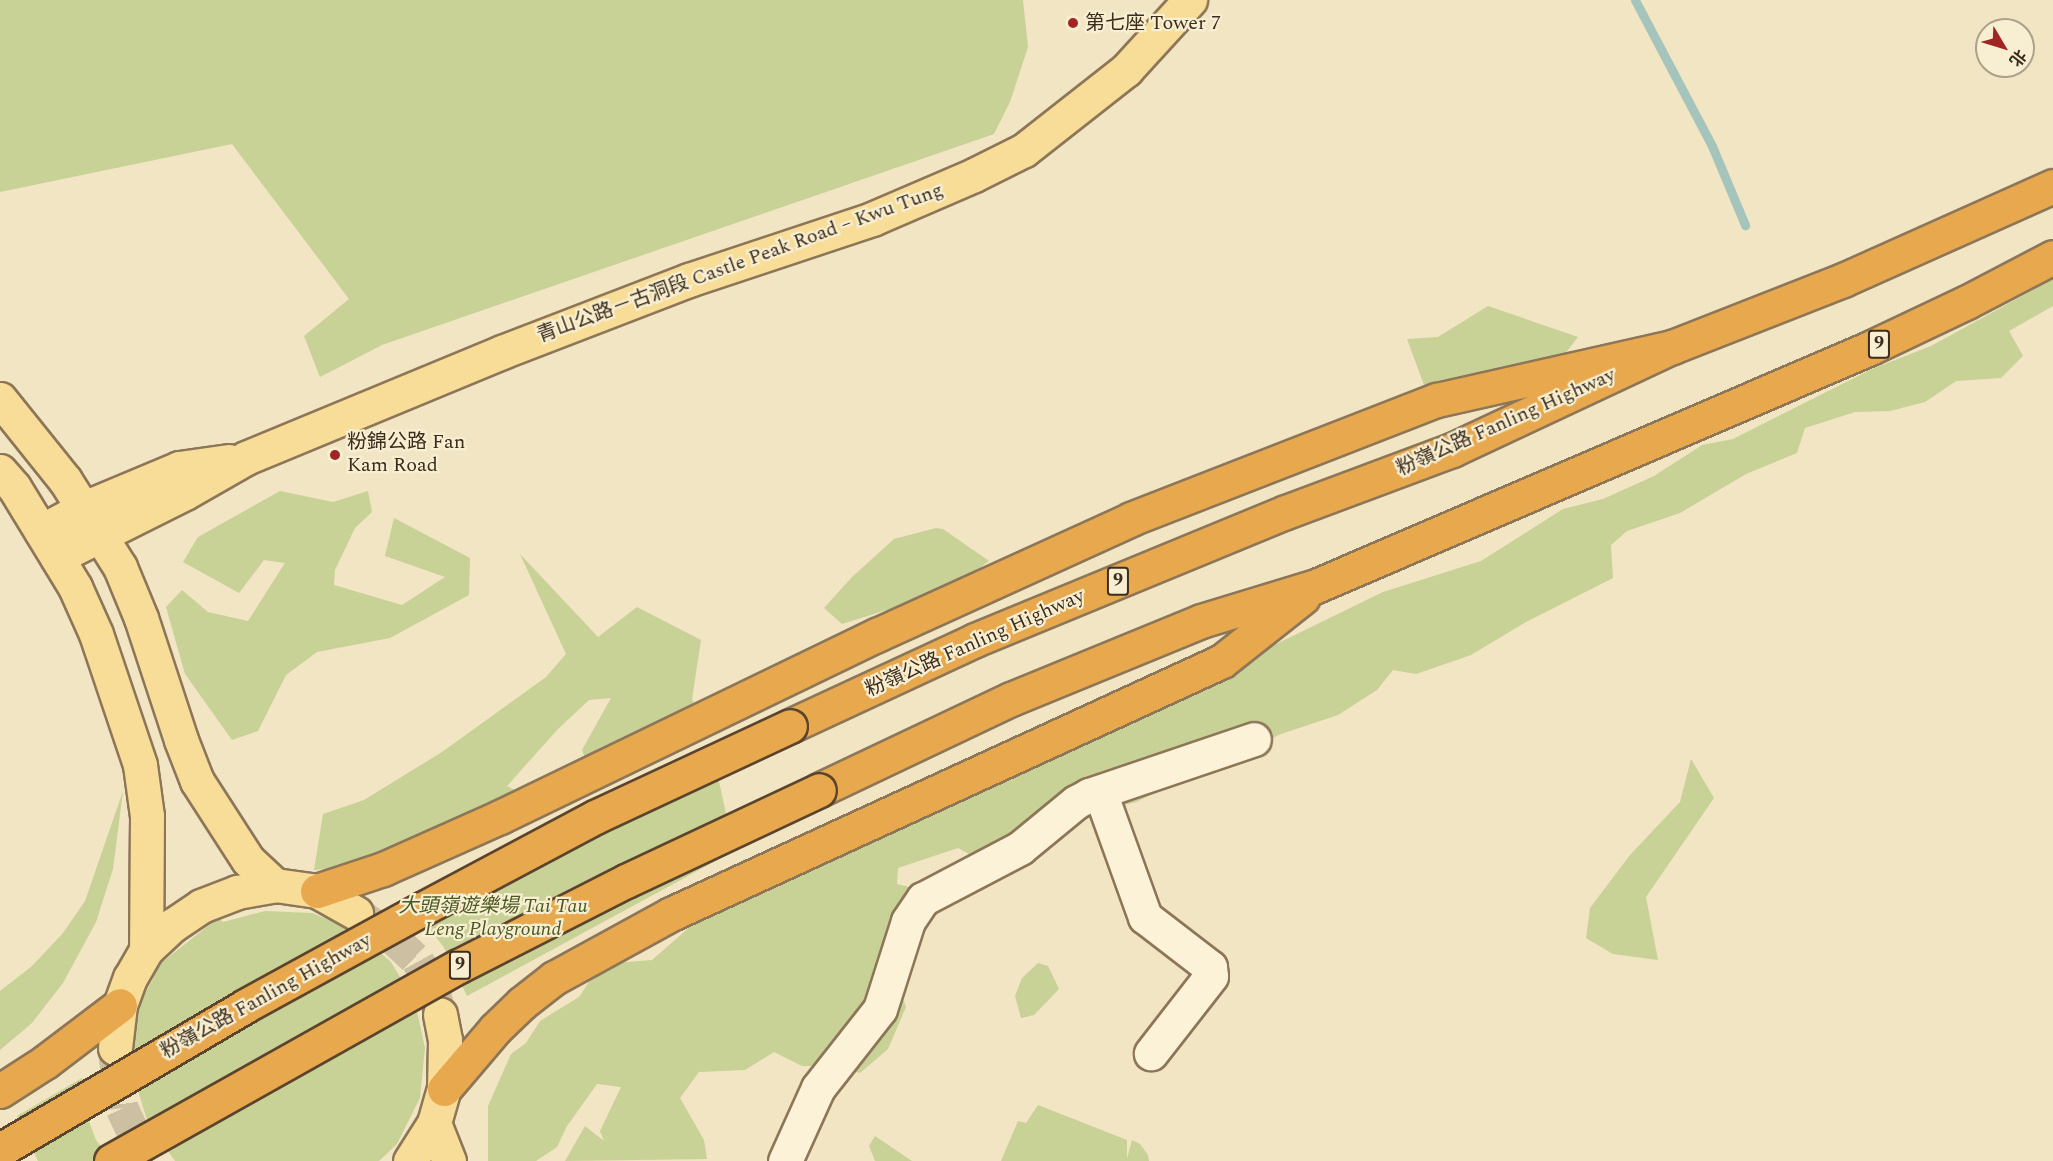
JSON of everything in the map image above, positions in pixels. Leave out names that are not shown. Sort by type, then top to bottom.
[{"type":"highway","name":"粉嶺公路 Fanling Highway","points":[[0,1150],[245,1006],[595,817],[975,639],[1286,512],[1452,450],[1672,347],[1844,280],[2053,186]]},
{"type":"highway","name":"9","points":[[111,1161],[459,966],[626,881],[1011,699],[1201,621],[1316,586],[1870,348],[1967,302],[2053,257]]},
{"type":"highway","points":[[316,891],[383,869],[500,817],[877,635],[1131,519],[1437,400],[1672,347]]},
{"type":"highway","points":[[444,1089],[495,1029],[522,1003],[554,978],[671,914],[1222,661],[1316,586]]},
{"type":"highway","points":[[0,1091],[45,1062],[120,1005]]},
{"type":"main road","name":"青山公路－古洞段 Castle Peak Road – Kwu Tung","points":[[49,544],[92,521],[185,493],[246,458],[502,352],[690,280],[872,219],[974,175],[1023,150],[1117,77],[1190,0]]},
{"type":"main road","points":[[0,399],[52,463],[120,567],[141,618],[181,740],[197,781],[248,860],[275,885]]},
{"type":"main road","points":[[0,471],[14,488],[75,587],[96,633],[140,765],[147,816],[146,950]]},
{"type":"main road","points":[[115,1048],[120,1005],[130,978],[146,950],[172,925],[201,906],[237,892],[275,885],[316,891],[356,913]]},
{"type":"main road","points":[[410,1161],[434,1123],[444,1089],[445,1040],[440,1014]]},
{"type":"main road","points":[[434,1123],[449,1161]]},
{"type":"street","points":[[785,1161],[818,1088],[880,1009],[908,921],[923,899],[1020,848],[1076,802],[1254,739]]},
{"type":"street","points":[[1100,792],[1145,917],[1210,968],[1211,976],[1151,1053]]},
{"type":"green space","points":[[0,0],[1023,0],[1028,47],[1010,102],[994,134],[382,345],[320,377],[304,336],[349,299],[232,144],[0,192]]},
{"type":"green space","points":[[2053,279],[2053,306],[2009,331],[2023,356],[2001,378],[1956,381],[1925,402],[1890,411],[1855,412],[1805,428],[1797,453],[1746,474],[1680,513],[1627,531],[1611,545],[1613,578],[1526,622],[1471,655],[1416,674],[1393,670],[1377,690],[1338,715],[1281,734],[1136,802],[1041,826],[999,851],[969,854],[958,848],[898,868],[897,884],[917,889],[900,991],[906,1007],[888,1049],[860,1073],[827,1066],[802,1066],[774,1052],[745,1070],[699,1072],[680,1098],[704,1140],[707,1159],[565,1161],[585,1126],[604,1141],[600,1131],[621,1087],[597,1084],[567,1126],[557,1147],[536,1161],[488,1161],[488,1106],[511,1054],[526,1043],[540,1021],[579,997],[589,982],[615,963],[652,960],[708,911],[1103,728],[1383,592],[1481,561],[1563,509],[1603,499],[1654,476],[1702,445],[1733,439],[1872,369],[1931,346]]},
{"type":"green space","points":[[1488,306],[1578,337],[1564,355],[1447,393],[1424,385],[1407,339],[1438,337]]},
{"type":"green space","points":[[280,491],[333,502],[368,491],[372,512],[355,528],[335,570],[334,585],[402,605],[445,577],[385,556],[394,518],[470,558],[469,595],[390,638],[317,652],[286,675],[258,731],[232,740],[185,674],[166,607],[182,590],[208,612],[248,621],[285,563],[264,560],[239,593],[183,562],[198,537]]},
{"type":"green space","points":[[936,528],[943,529],[989,561],[959,583],[899,606],[842,624],[824,608],[851,578],[894,539]]},
{"type":"green space","points":[[520,554],[598,637],[637,607],[701,640],[692,699],[706,731],[595,785],[582,750],[611,698],[589,700],[558,729],[507,786],[550,808],[448,858],[314,870],[323,814],[364,800],[442,752],[546,677],[566,654]]},
{"type":"green space","name":"大頭嶺遊樂場 Tai Tau Leng Playground","points":[[712,749],[734,851],[467,996],[443,946],[423,921],[397,903]]},
{"type":"green space","points":[[1691,759],[1714,798],[1646,897],[1658,960],[1613,954],[1586,938],[1590,908],[1630,855],[1680,802]]},
{"type":"green space","points":[[123,791],[113,869],[96,922],[63,983],[32,1023],[0,1050],[0,991],[32,966],[63,933],[85,901]]},
{"type":"green space","points":[[265,911],[312,913],[356,931],[391,962],[415,1002],[425,1048],[420,1098],[397,1144],[379,1161],[175,1161],[148,1123],[134,1078],[134,1031],[141,1000],[153,979],[156,967],[218,918],[223,922]]},
{"type":"green space","points":[[1038,963],[1048,966],[1059,989],[1034,1015],[1021,1018],[1015,996],[1022,978]]},
{"type":"green space","points":[[82,1078],[87,1116],[96,1140],[112,1161],[38,1161],[17,1116]]},
{"type":"green space","points":[[1038,1105],[1127,1140],[1127,1159],[1132,1140],[1140,1144],[1148,1155],[1149,1161],[1001,1161],[1018,1121],[1026,1123]]},
{"type":"green space","points":[[875,1136],[912,1161],[875,1161],[869,1146]]},
{"type":"waterway","points":[[1635,0],[1712,146],[1745,225]]},
{"type":"tunnel","points":[[360,915],[390,935],[418,961],[434,990],[438,1008]]},
{"type":"tunnel","points":[[115,1055],[122,1108],[140,1146],[152,1161]]},
{"type":"place","name":"第七座 Tower 7","points":[[1073,23]]},
{"type":"place","name":"粉錦公路 Fan Kam Road","points":[[335,455]]}]
